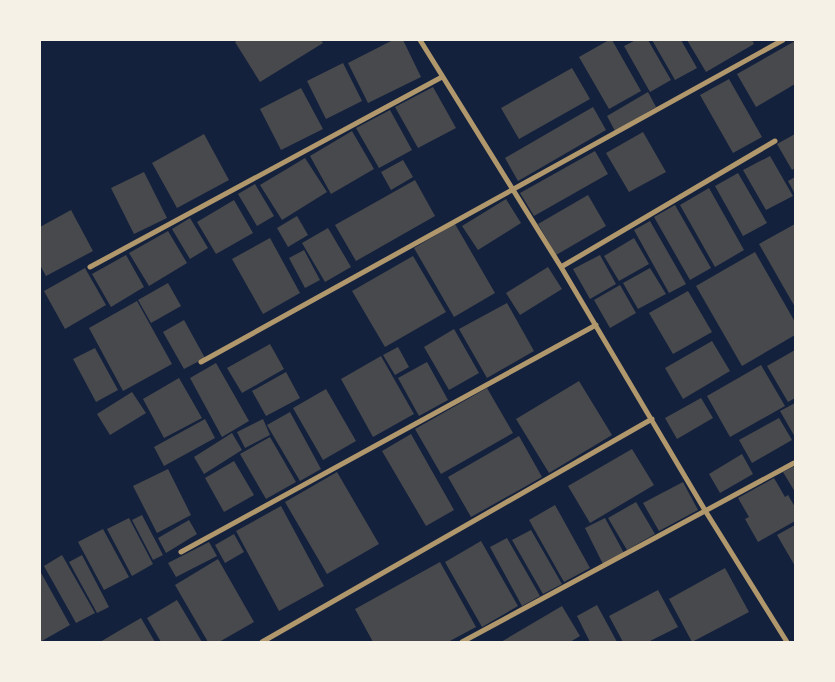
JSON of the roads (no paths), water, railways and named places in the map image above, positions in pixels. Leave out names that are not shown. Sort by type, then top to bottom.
[{"type":"street","points":[[420,40],[561,266],[706,512],[787,642]]},
{"type":"street","points":[[201,362],[512,188],[585,150],[783,40]]},
{"type":"street","points":[[90,267],[442,77]]},
{"type":"street","points":[[561,266],[775,141]]},
{"type":"street","points":[[182,552],[596,325]]},
{"type":"street","points":[[262,642],[652,419]]},
{"type":"street","points":[[462,642],[794,463]]}]
